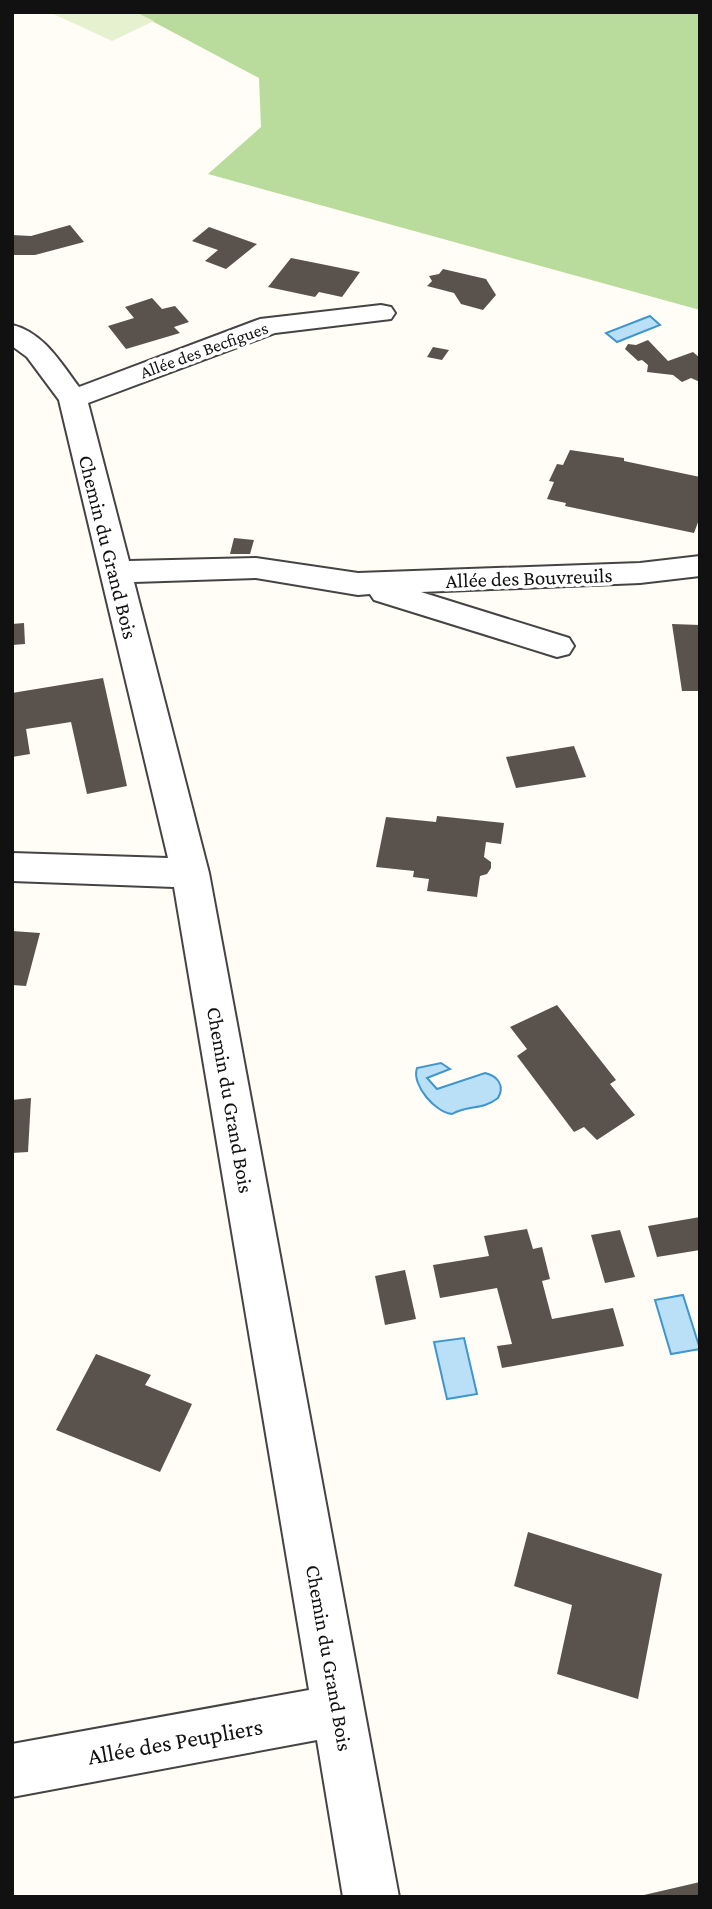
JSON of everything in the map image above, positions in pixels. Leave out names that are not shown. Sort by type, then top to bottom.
[{"type":"street","name":"Allée des Becfigues","points":[[73,399],[270,325],[382,313]]},
{"type":"street","name":"Chemin du Grand Bois","points":[[12,333],[37,351],[73,399],[190,873],[371,1897]]},
{"type":"street","name":"Allée des Bouvreuils","points":[[358,584],[640,573],[700,566]]},
{"type":"street","name":"Allée des Bouvreuils","points":[[114,572],[256,568],[358,584],[556,646]]},
{"type":"street","points":[[12,867],[190,873]]},
{"type":"street","name":"Allée des Peupliers","points":[[12,1771],[338,1710]]},
{"type":"green space","points":[[49,12],[135,12],[154,21],[112,41]]},
{"type":"green space","points":[[135,12],[700,12],[700,310],[208,174],[261,127],[259,78]]},
{"type":"water","points":[[650,316],[660,325],[617,342],[606,333]]},
{"type":"water","points":[[441,1063],[450,1069],[427,1078],[437,1089],[485,1073],[494,1076],[499,1082],[501,1089],[498,1098],[452,1114],[439,1109],[421,1090],[416,1075],[417,1068]]},
{"type":"water","points":[[683,1295],[700,1349],[671,1354],[655,1300]]},
{"type":"water","points":[[464,1338],[477,1394],[447,1399],[434,1342]]},
{"type":"building","points":[[70,225],[84,242],[35,255],[12,255],[12,235],[31,236]]},
{"type":"building","points":[[209,227],[257,244],[226,269],[205,261],[218,250],[192,241]]},
{"type":"building","points":[[291,258],[360,272],[342,297],[319,292],[315,297],[268,287]]},
{"type":"building","points":[[443,269],[486,279],[496,295],[483,310],[461,304],[454,293],[427,286],[432,281],[429,276],[439,274]]},
{"type":"building","points":[[152,298],[162,309],[175,306],[189,322],[174,327],[180,333],[126,349],[108,326],[134,318],[125,307]]},
{"type":"building","points":[[648,340],[668,361],[693,352],[700,358],[700,382],[691,378],[682,382],[673,375],[647,372],[648,365],[642,360],[638,361],[625,349],[628,344],[636,345]]},
{"type":"building","points":[[433,347],[449,350],[442,360],[427,357]]},
{"type":"building","points":[[570,450],[624,458],[624,461],[700,477],[700,517],[694,533],[565,506],[566,503],[547,499],[554,482],[549,481],[557,464],[563,465]]},
{"type":"building","points":[[234,538],[254,540],[250,554],[230,554]]},
{"type":"building","points":[[24,623],[25,644],[12,645],[12,624]]},
{"type":"building","points":[[672,624],[700,625],[700,691],[682,691]]},
{"type":"building","points":[[103,678],[127,786],[87,794],[71,722],[26,729],[30,754],[12,757],[12,693]]},
{"type":"building","points":[[574,746],[586,777],[516,788],[506,757]]},
{"type":"building","points":[[437,816],[504,823],[501,844],[486,842],[484,857],[491,862],[491,868],[487,874],[480,876],[477,897],[427,891],[429,879],[413,877],[414,871],[376,867],[386,817],[436,822]]},
{"type":"building","points":[[12,931],[40,933],[26,986],[12,985]]},
{"type":"building","points":[[557,1005],[616,1080],[610,1084],[635,1115],[597,1140],[584,1127],[574,1132],[517,1056],[527,1049],[510,1027]]},
{"type":"building","points":[[31,1098],[28,1152],[12,1153],[12,1100]]},
{"type":"building","points":[[700,1217],[700,1250],[657,1257],[648,1226]]},
{"type":"building","points":[[527,1229],[533,1249],[542,1247],[550,1279],[542,1281],[552,1319],[613,1308],[624,1346],[502,1368],[497,1346],[512,1344],[497,1288],[440,1298],[433,1265],[489,1256],[484,1236]]},
{"type":"building","points":[[620,1230],[635,1277],[605,1283],[591,1235]]},
{"type":"building","points":[[405,1270],[416,1319],[385,1325],[375,1276]]},
{"type":"building","points":[[96,1354],[151,1375],[145,1385],[192,1404],[160,1472],[56,1430]]},
{"type":"building","points":[[528,1532],[662,1574],[638,1699],[557,1674],[572,1605],[514,1586]]},
{"type":"building","points":[[700,1882],[700,1897],[644,1895]]}]
